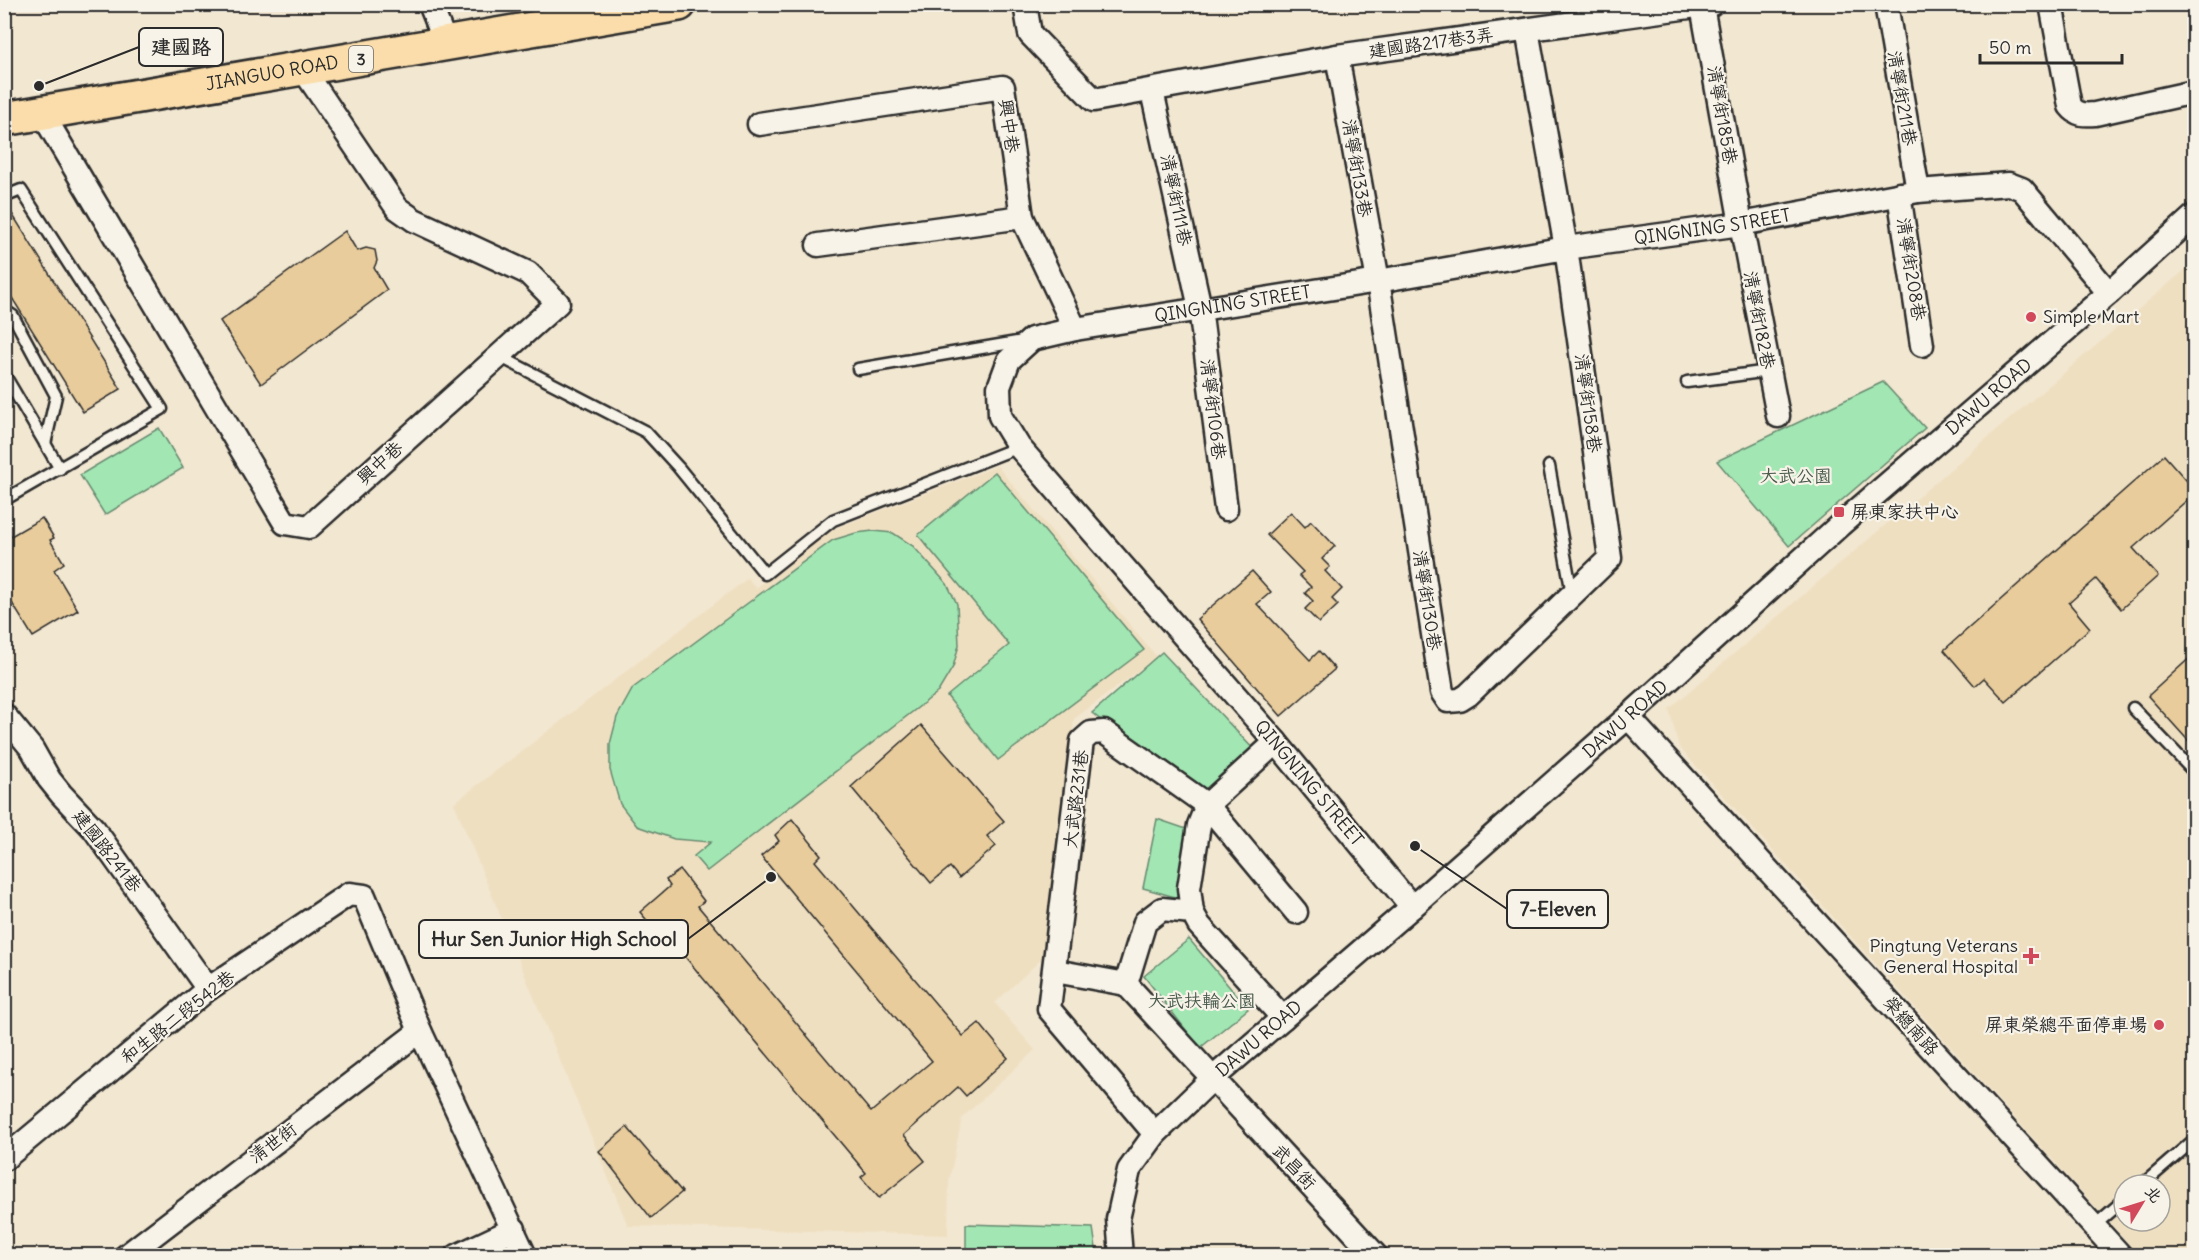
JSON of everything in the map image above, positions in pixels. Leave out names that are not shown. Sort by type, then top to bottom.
[{"type":"main road","name":"JIANGUO ROAD","points":[[4,119],[679,4]]},
{"type":"street","points":[[430,4],[446,44]]},
{"type":"street","name":"建國路217巷3弄","points":[[1025,4],[1030,34],[1094,100],[1337,56],[1707,5]]},
{"type":"street","name":"清寧街211巷","points":[[1886,4],[1909,192]]},
{"type":"street","points":[[2051,4],[2070,106],[2075,112],[2084,115],[2095,114],[2194,92]]},
{"type":"street","name":"清寧街185巷","points":[[1707,5],[1741,224]]},
{"type":"street","name":"清寧街158巷","points":[[1527,30],[1566,248],[1610,558]]},
{"type":"street","name":"清寧街133巷","points":[[1337,56],[1378,281]]},
{"type":"street","name":"興中巷","points":[[42,113],[285,523],[309,527],[558,303],[528,273],[414,220],[397,208],[303,69]]},
{"type":"street","name":"興中巷","points":[[759,124],[1004,87],[1022,217],[1076,328]]},
{"type":"street","name":"清寧街111巷","points":[[1152,91],[1200,308]]},
{"type":"street","name":"QINGNING STREET","points":[[1412,907],[1276,742],[1019,447],[1000,416],[999,387],[1009,360],[1032,339],[1076,328],[1378,281],[1566,248],[1741,224],[1909,192],[2008,184],[2022,189],[2109,293]]},
{"type":"street","name":"清寧街208巷","points":[[1909,192],[1923,345]]},
{"type":"street","name":"DAWU ROAD","points":[[1121,1256],[1118,1219],[1129,1170],[1155,1134],[1212,1079],[1412,907],[1628,717],[1840,525],[2109,293],[2194,216]]},
{"type":"street","points":[[818,245],[1022,217]]},
{"type":"street","name":"清寧街182巷","points":[[1741,224],[1778,416]]},
{"type":"street","name":"清寧街130巷","points":[[1378,281],[1442,692],[1448,701],[1460,700],[1468,694],[1610,558]]},
{"type":"street","name":"清寧街106巷","points":[[1200,308],[1226,509]]},
{"type":"street","name":"建國路241巷","points":[[4,716],[32,749],[49,779],[94,830],[208,989]]},
{"type":"street","name":"榮總南路","points":[[1628,717],[2121,1256]]},
{"type":"street","name":"大武路231巷","points":[[1155,1134],[1049,1009],[1083,741],[1091,733],[1104,732],[1207,805]]},
{"type":"street","points":[[1276,742],[1207,805],[1199,825],[1189,888],[1192,912],[1199,925],[1283,1018]]},
{"type":"street","points":[[1207,805],[1296,912]]},
{"type":"street","name":"和生路二段542巷","points":[[4,1160],[208,989],[349,894],[364,896],[420,1031]]},
{"type":"street","points":[[1126,984],[1145,922],[1162,909],[1192,912]]},
{"type":"street","points":[[1055,971],[1126,984],[1212,1079]]},
{"type":"street","points":[[420,1031],[525,1256]]},
{"type":"street","name":"清世街","points":[[126,1256],[420,1031]]},
{"type":"street","name":"武昌街","points":[[1212,1079],[1376,1256]]},
{"type":"street","points":[[457,1256],[514,1229]]},
{"type":"lane","points":[[4,197],[21,190],[162,409],[4,500]]},
{"type":"lane","points":[[4,310],[13,316],[56,396],[45,444]]},
{"type":"lane","points":[[858,369],[1032,339]]},
{"type":"lane","points":[[498,355],[646,432],[678,466],[765,574],[833,520],[1019,447]]},
{"type":"lane","points":[[1687,382],[1769,370]]},
{"type":"lane","points":[[4,374],[60,469]]},
{"type":"lane","points":[[1549,466],[1572,594]]},
{"type":"lane","points":[[2133,708],[2194,772]]},
{"type":"lane","points":[[2156,1173],[2194,1140]]},
{"type":"lane","points":[[2094,1226],[2112,1210]]},
{"type":"shaded area","name":"Pingtung Veterans General Hospital","points":[[2194,262],[2194,1255],[2139,1255],[2119,1233],[2172,1233],[2172,1173],[2112,1173],[2112,1225],[1679,747],[1669,709]]},
{"type":"shaded area","points":[[997,466],[1157,657],[1074,719],[1051,950],[995,1003],[1035,1050],[962,1118],[949,1182],[948,1235],[628,1226],[454,803],[748,578],[756,588],[831,530]]},
{"type":"green space","name":"大武公園","points":[[1883,382],[1925,428],[1789,546],[1717,461]]},
{"type":"green space","points":[[159,428],[183,468],[105,515],[80,475]]},
{"type":"green space","points":[[995,472],[1144,650],[998,760],[947,696],[1009,645],[918,535]]},
{"type":"green space","points":[[873,531],[893,533],[913,546],[947,584],[957,604],[959,645],[953,667],[938,692],[707,871],[694,856],[711,842],[674,839],[637,826],[620,804],[610,770],[610,744],[617,717],[633,688],[833,540]]},
{"type":"green space","points":[[1162,652],[1256,752],[1203,794],[1162,769],[1092,713]]},
{"type":"green space","points":[[1157,819],[1198,833],[1182,899],[1143,888]]},
{"type":"green space","name":"大武扶輪公園","points":[[1189,939],[1248,1009],[1200,1048],[1144,976]]},
{"type":"green space","points":[[966,1224],[1093,1228],[1097,1255],[966,1255]]},
{"type":"building","points":[[4,204],[121,389],[83,412],[4,285]]},
{"type":"building","points":[[345,231],[357,251],[366,248],[375,250],[377,261],[374,268],[387,290],[261,384],[220,321]]},
{"type":"building","points":[[2164,455],[2194,489],[2194,494],[2133,548],[2158,576],[2121,609],[2096,579],[2069,603],[2090,628],[2006,702],[1984,678],[1975,686],[1944,650]]},
{"type":"building","points":[[1291,512],[1305,527],[1311,521],[1335,546],[1322,559],[1330,567],[1325,571],[1342,589],[1332,599],[1338,605],[1319,623],[1305,609],[1313,601],[1305,593],[1311,587],[1299,575],[1303,572],[1267,535]]},
{"type":"building","points":[[42,518],[54,538],[50,540],[64,563],[54,570],[78,610],[33,637],[4,590],[4,540]]},
{"type":"building","points":[[1252,571],[1271,592],[1257,604],[1310,660],[1319,651],[1335,669],[1281,716],[1197,619]]},
{"type":"building","points":[[2194,654],[2194,747],[2148,696]]},
{"type":"building","points":[[921,725],[1004,821],[987,836],[996,846],[959,878],[950,867],[931,883],[851,787]]},
{"type":"building","points":[[792,819],[821,855],[815,861],[963,1036],[979,1023],[1008,1058],[966,1096],[958,1087],[904,1135],[925,1161],[879,1198],[861,1177],[866,1173],[666,934],[661,937],[640,912],[670,886],[666,880],[680,870],[704,901],[698,906],[871,1112],[932,1061],[761,856],[779,841],[775,835]]},
{"type":"building","points":[[627,1127],[682,1192],[651,1218],[599,1151]]},
{"type":"place","name":"建國路","points":[[39,86]]},
{"type":"place","name":"Simple Mart","points":[[2031,317]]},
{"type":"place","name":"屏東家扶中心","points":[[1839,512]]},
{"type":"place","name":"7-Eleven","points":[[1415,846]]},
{"type":"place","name":"Hur Sen Junior High School","points":[[771,877]]},
{"type":"place","name":"Pingtung Veterans General Hospital","points":[[2031,956]]},
{"type":"place","name":"屏東榮總平面停車場","points":[[2159,1025]]}]
